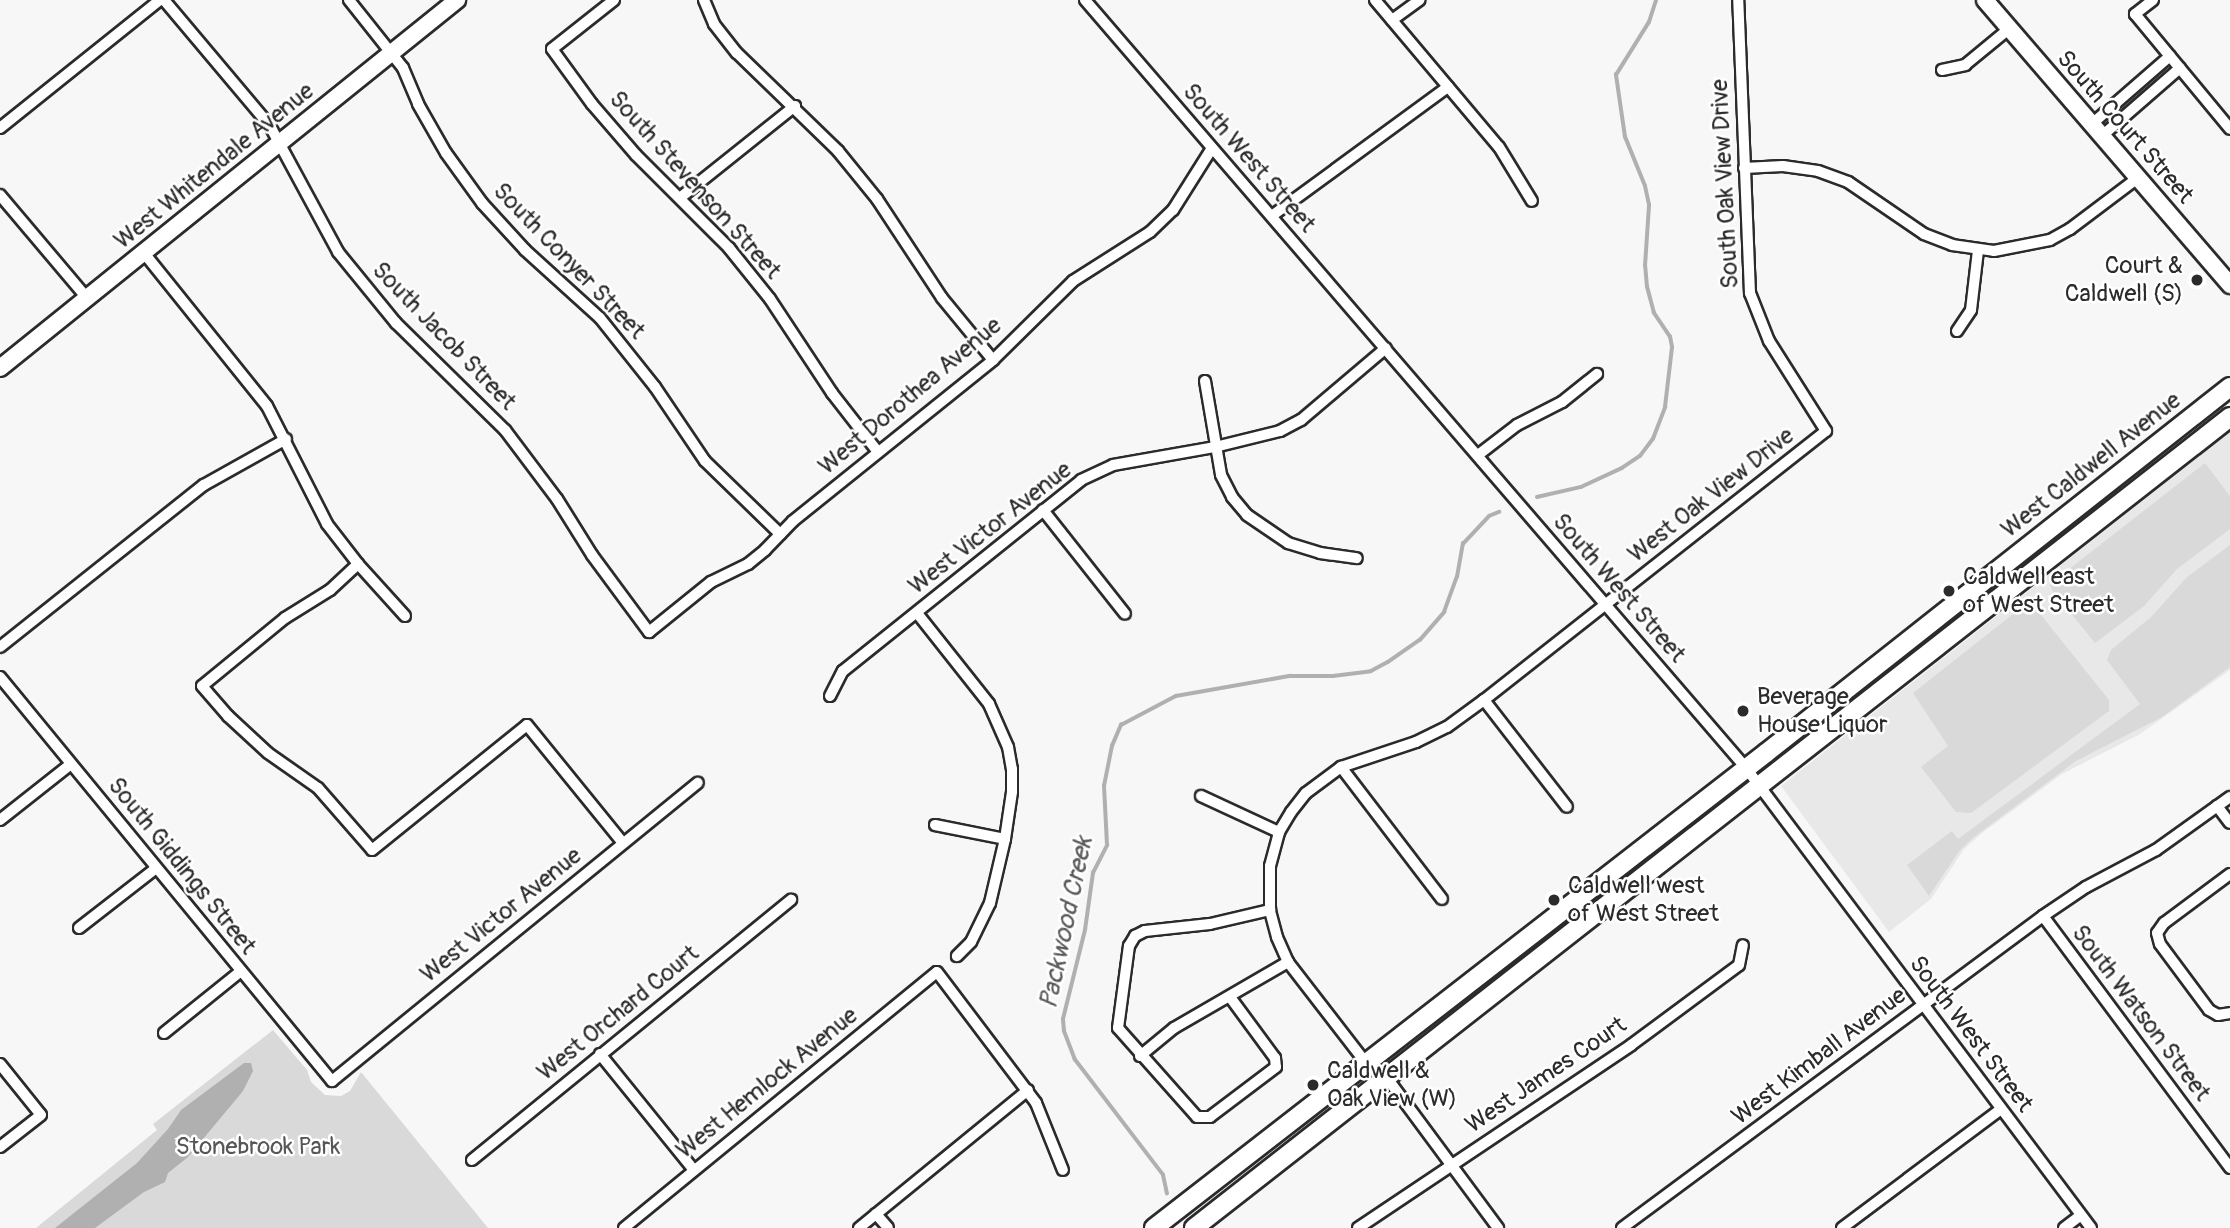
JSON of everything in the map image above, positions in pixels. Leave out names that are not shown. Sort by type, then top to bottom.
[{"type":"main road","name":"West Caldwell Avenue","points":[[1154,1228],[1746,768],[2230,387]]},
{"type":"main road","name":"West Caldwell Avenue","points":[[1194,1228],[2230,417]]},
{"type":"main road","points":[[2021,582],[2028,562],[2097,507],[2111,481]]},
{"type":"main road","points":[[1387,1078],[1389,1063],[1457,1008],[1476,978]]},
{"type":"street","points":[[0,128],[162,0]]},
{"type":"street","name":"South Jacob Street","points":[[162,0],[280,142],[338,252],[396,323],[505,430],[551,490],[592,555],[649,632]]},
{"type":"street","name":"South Conyer Street","points":[[349,0],[393,53],[446,153],[482,203],[525,250],[600,318],[655,387],[705,461],[780,534]]},
{"type":"street","name":"West Whitendale Avenue","points":[[0,368],[457,0]]},
{"type":"street","name":"South Stevenson Street","points":[[614,0],[552,48],[592,104],[636,155],[681,197],[729,248],[770,299],[832,393],[878,452]]},
{"type":"street","points":[[704,0],[715,24],[737,52],[838,151],[877,199],[942,298],[993,360]]},
{"type":"street","name":"South West Street","points":[[1085,0],[1273,215],[1746,768],[2091,1228]]},
{"type":"street","points":[[1375,0],[1499,147],[1532,201]]},
{"type":"street","points":[[1392,20],[1420,0]]},
{"type":"street","name":"South Oak View Drive","points":[[1738,0],[1750,293],[1769,341],[1826,431]]},
{"type":"street","name":"South Court Street","points":[[1985,0],[2230,285]]},
{"type":"street","points":[[2153,0],[2135,13],[2230,130]]},
{"type":"street","points":[[1942,70],[1965,65],[2010,28]]},
{"type":"street","points":[[2098,129],[2170,56]]},
{"type":"street","points":[[2098,129],[2180,68]]},
{"type":"street","points":[[1273,215],[1448,87]]},
{"type":"street","points":[[681,197],[795,106]]},
{"type":"street","name":"West Dorothea Avenue","points":[[649,632],[711,582],[748,564],[878,452],[993,360],[1073,281],[1150,232],[1173,210],[1212,148]]},
{"type":"street","points":[[1744,169],[1783,166],[1818,171],[1849,182],[1924,234],[1952,245],[1978,250],[2014,249],[2050,240],[2089,217],[2139,177]]},
{"type":"street","points":[[0,195],[87,298]]},
{"type":"street","points":[[1957,331],[1971,310],[1978,250]]},
{"type":"street","points":[[144,253],[242,373],[286,439],[327,524],[358,564],[405,616]]},
{"type":"street","name":"West Victor Avenue","points":[[830,696],[843,671],[1081,480],[1113,465],[1215,447],[1280,430],[1301,420],[1386,348]]},
{"type":"street","points":[[1478,455],[1517,425],[1562,402],[1597,374]]},
{"type":"street","points":[[1205,382],[1215,447],[1222,475],[1232,497],[1254,521],[1288,543],[1357,558]]},
{"type":"street","name":"West Oak View Drive","points":[[1270,910],[1270,866],[1279,832],[1306,793],[1341,766],[1416,742],[1447,727],[1826,431]]},
{"type":"street","points":[[0,647],[204,485],[286,439]]},
{"type":"street","points":[[1043,510],[1125,614]]},
{"type":"street","points":[[358,564],[330,590],[285,618],[202,686],[248,737],[318,788],[372,850],[527,725],[623,843]]},
{"type":"street","points":[[917,613],[989,704],[1000,725],[1012,769],[1012,792],[1005,839],[990,903],[971,942],[957,956]]},
{"type":"street","name":"South Giddings Street","points":[[0,677],[155,869],[332,1081]]},
{"type":"street","points":[[1484,700],[1567,807]]},
{"type":"street","points":[[0,820],[71,764]]},
{"type":"street","points":[[1341,766],[1442,899]]},
{"type":"street","name":"West Victor Avenue","points":[[332,1081],[698,783]]},
{"type":"street","points":[[1201,796],[1279,832]]},
{"type":"street","name":"West Kimball Avenue","points":[[1622,1228],[2043,916],[2087,887],[2156,849],[2230,797]]},
{"type":"street","points":[[2217,806],[2230,823]]},
{"type":"street","points":[[935,825],[1005,839]]},
{"type":"street","points":[[79,928],[155,869]]},
{"type":"street","points":[[2230,874],[2164,923],[2157,933],[2160,944],[2209,1010],[2218,1015],[2230,1013]]},
{"type":"street","name":"West Orchard Court","points":[[472,1160],[791,900]]},
{"type":"street","points":[[1230,997],[1276,1058],[1276,1067],[1210,1116],[1194,1116],[1118,1028],[1129,946],[1135,936],[1145,931],[1210,924],[1270,910],[1276,937],[1288,962],[1366,1063]]},
{"type":"street","name":"South Watson Street","points":[[2043,916],[2230,1168]]},
{"type":"street","name":"West James Court","points":[[1358,1228],[1631,1045],[1739,965],[1743,946]]},
{"type":"street","points":[[1140,1056],[1174,1028],[1288,962]]},
{"type":"street","points":[[164,1033],[241,971]]},
{"type":"street","name":"West Hemlock Avenue","points":[[624,1228],[937,972],[1028,1090]]},
{"type":"street","points":[[600,1055],[694,1170]]},
{"type":"street","points":[[0,1064],[41,1115],[0,1147]]},
{"type":"street","points":[[1387,1078],[1498,1228]]},
{"type":"street","points":[[859,1228],[1028,1090],[1046,1122],[1063,1170]]},
{"type":"street","points":[[1842,1228],[2000,1110]]},
{"type":"street","points":[[876,1214],[888,1228]]},
{"type":"street","points":[[2064,1228],[2081,1215]]},
{"type":"shaded area","points":[[2230,432],[2230,670],[2140,734],[2062,774],[1982,833],[1964,849],[1931,899],[1889,932],[1781,786]]},
{"type":"shaded area","points":[[244,1063],[251,1063],[253,1071],[243,1091],[188,1157],[168,1173],[165,1182],[144,1192],[95,1228],[55,1228],[137,1163],[168,1129],[181,1110]]},
{"type":"green space","points":[[2205,463],[2230,496],[2230,529],[2177,569],[2144,606],[2095,643],[2050,584]]},
{"type":"green space","points":[[2230,545],[2230,667],[2162,717],[2076,761],[1974,837],[1960,850],[1929,896],[1907,865],[1952,831],[1958,839],[2140,704],[2107,660],[2111,650],[2151,617],[2187,577]]},
{"type":"green space","points":[[2027,603],[2033,605],[2109,700],[2109,711],[1971,813],[1956,812],[1921,767],[1948,746],[1913,693]]},
{"type":"green space","name":"Stonebrook Park","points":[[273,1030],[307,1070],[311,1082],[325,1095],[341,1096],[350,1091],[361,1072],[488,1228],[36,1228],[157,1130],[153,1124]]},
{"type":"waterway","name":"Packwood Creek","points":[[1537,497],[1581,487],[1622,468],[1640,456],[1653,439],[1665,407],[1672,347],[1670,337],[1654,313],[1647,287],[1645,266],[1649,205],[1645,186],[1625,137],[1616,75],[1649,22],[1656,0]]},
{"type":"waterway","name":"Packwood Creek","points":[[1167,1194],[1163,1175],[1075,1060],[1064,1031],[1063,1019],[1085,930],[1093,873],[1107,845],[1104,786],[1112,746],[1121,725],[1176,696],[1290,676],[1333,676],[1371,671],[1388,662],[1420,640],[1444,612],[1457,577],[1463,544],[1489,516],[1499,512]]},
{"type":"place","name":"Court & Caldwell (S)","points":[[2197,280]]},
{"type":"place","name":"Caldwell east of West Street","points":[[1949,591]]},
{"type":"place","name":"Beverage House Liquor","points":[[1743,711]]},
{"type":"place","name":"Caldwell west of West Street","points":[[1554,900]]},
{"type":"place","name":"Caldwell & Oak View (W)","points":[[1313,1085]]}]
